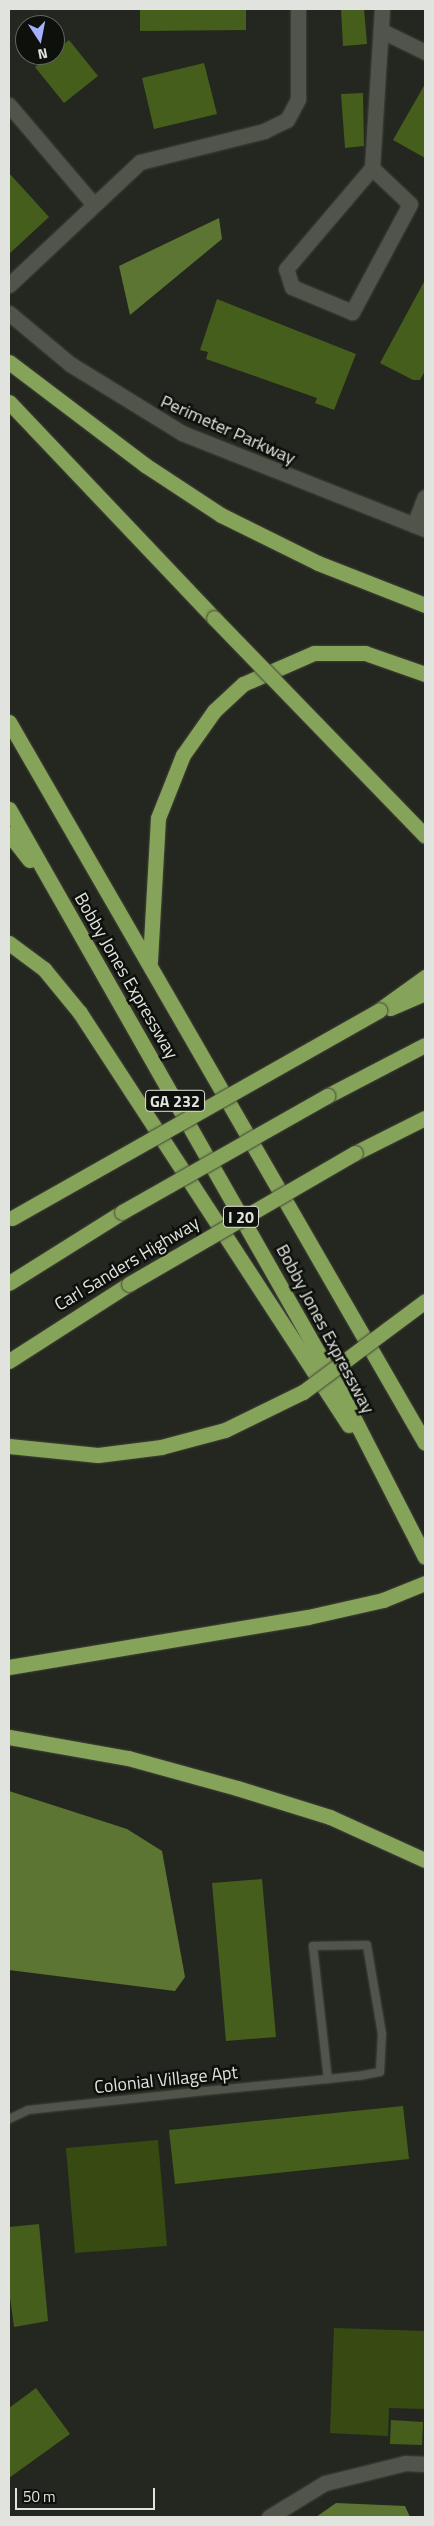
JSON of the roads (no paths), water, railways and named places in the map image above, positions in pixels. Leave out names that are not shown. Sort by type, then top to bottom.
[{"type":"highway","points":[[9,362],[145,465],[222,515],[318,563],[425,605]]},
{"type":"highway","points":[[9,402],[425,836]]},
{"type":"highway","points":[[150,961],[158,818],[184,755],[214,711],[243,684],[314,652],[365,653],[425,674]]},
{"type":"highway","points":[[9,717],[20,742]]},
{"type":"highway","name":"Bobby Jones Expressway","points":[[9,722],[150,961],[425,1443]]},
{"type":"highway","name":"Bobby Jones Expressway","points":[[9,809],[341,1393],[364,1443],[425,1557]]},
{"type":"highway","points":[[9,834],[66,910]]},
{"type":"highway","points":[[9,942],[44,969],[80,1013],[237,1248],[330,1400],[364,1443]]},
{"type":"highway","points":[[10,1219],[379,1010],[425,977]]},
{"type":"highway","points":[[379,1010],[425,992]]},
{"type":"highway","points":[[9,1283],[122,1212],[327,1096],[425,1045]]},
{"type":"highway","name":"Carl Sanders Highway","points":[[9,1360],[128,1284],[355,1153],[425,1118]]},
{"type":"highway","points":[[9,1446],[98,1455],[161,1447],[225,1430],[303,1392],[425,1301]]},
{"type":"highway","points":[[9,1667],[355,1607],[425,1583]]},
{"type":"highway","points":[[9,1737],[128,1758],[237,1788],[330,1817],[425,1860]]},
{"type":"street","points":[[9,285],[140,162],[264,131],[287,120],[298,99],[298,9]]},
{"type":"street","points":[[372,168],[410,204],[352,312],[292,287],[286,269],[372,168],[382,9]]},
{"type":"street","points":[[382,30],[425,52]]},
{"type":"street","points":[[9,105],[94,205]]},
{"type":"street","name":"Perimeter Parkway","points":[[9,313],[70,364],[182,433],[420,527]]},
{"type":"street","points":[[420,527],[425,497]]},
{"type":"street","points":[[269,2517],[324,2483],[405,2463],[425,2464]]},
{"type":"lane","name":"Colonial Village Apt","points":[[9,2119],[28,2110],[328,2079],[380,2072],[382,2034],[366,1945],[313,1946],[328,2079]]}]
